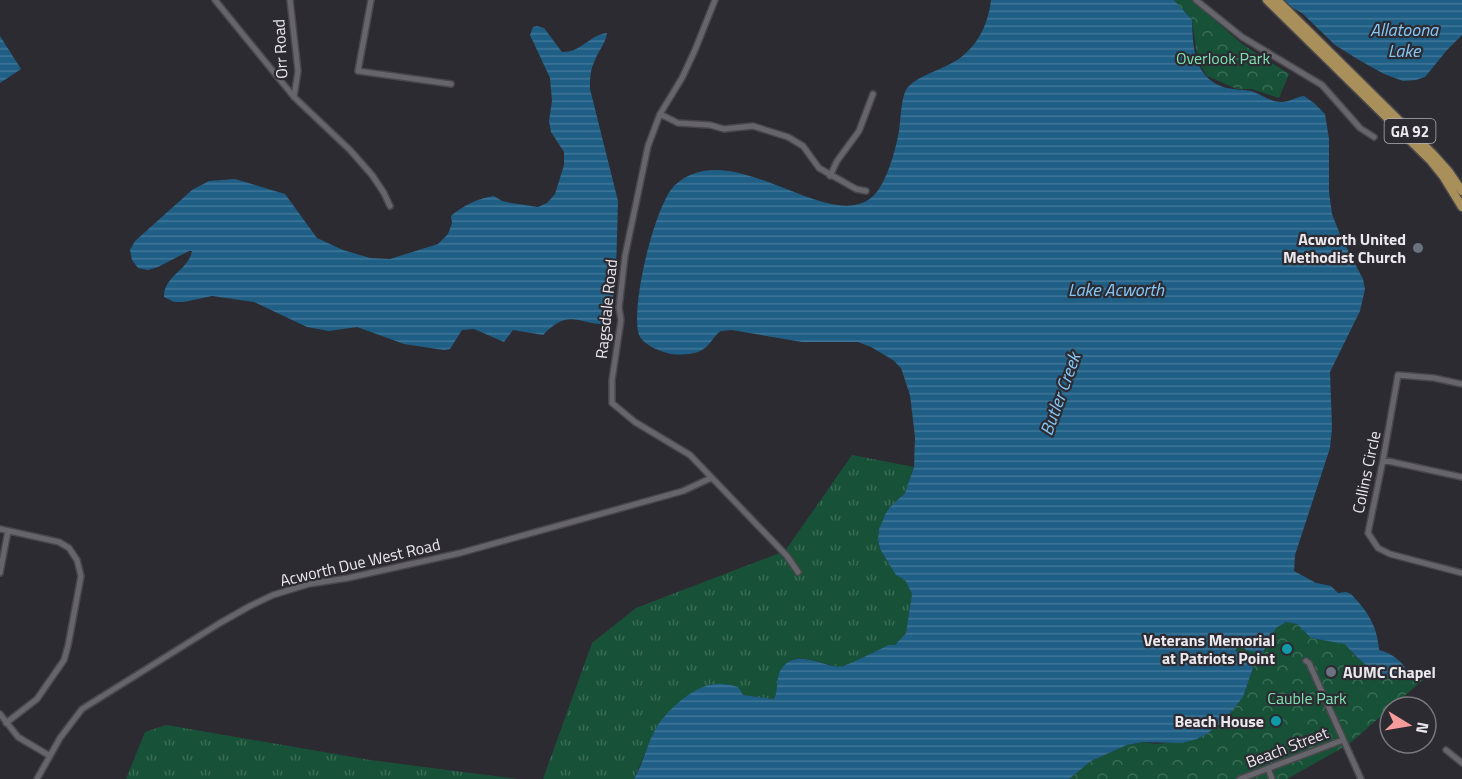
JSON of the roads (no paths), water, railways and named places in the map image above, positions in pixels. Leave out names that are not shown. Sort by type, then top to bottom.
[{"type":"main road","name":"GA 92","points":[[1267,0],[1440,161],[1462,191]]},
{"type":"main road","name":"GA 92","points":[[1277,0],[1431,161],[1462,207]]},
{"type":"street","points":[[215,0],[294,97],[350,150],[372,175],[390,206]]},
{"type":"street","name":"Orr Road","points":[[290,0],[297,71],[294,97]]},
{"type":"street","points":[[371,0],[358,71],[451,84]]},
{"type":"street","name":"Ragsdale Road","points":[[715,0],[695,50],[682,78],[660,114],[648,146],[628,237],[619,308],[621,320],[612,380],[612,403],[634,422],[684,450],[787,556],[798,572]]},
{"type":"street","points":[[1196,0],[1242,37],[1322,85],[1360,128],[1374,137]]},
{"type":"street","points":[[830,176],[837,161],[859,131],[873,94]]},
{"type":"street","points":[[660,114],[678,123],[710,125],[724,129],[753,126],[788,137],[803,146],[819,168],[830,176],[856,189],[866,191]]},
{"type":"street","name":"Collins Circle","points":[[1462,384],[1434,378],[1398,375],[1368,532],[1378,548],[1390,554],[1462,573]]},
{"type":"street","points":[[1383,460],[1462,477]]},
{"type":"street","name":"Acworth Due West Road","points":[[38,779],[60,738],[82,709],[230,617],[273,595],[309,584],[348,578],[460,553],[683,491],[711,478]]},
{"type":"street","points":[[0,529],[59,542],[69,548],[77,560],[81,576],[64,660],[37,699],[6,723]]},
{"type":"street","points":[[0,573],[8,531]]},
{"type":"street","points":[[1306,661],[1320,684],[1361,779]]},
{"type":"street","points":[[0,714],[18,737],[50,756]]},
{"type":"street","name":"Beach Street","points":[[1240,779],[1343,740]]},
{"type":"street","points":[[1446,750],[1462,763]]},
{"type":"street","points":[[1268,768],[1272,779]]},
{"type":"water","name":"Lake Acworth","points":[[991,0],[1174,0],[1192,20],[1194,50],[1200,68],[1213,82],[1226,88],[1251,91],[1277,102],[1304,96],[1325,114],[1329,139],[1329,192],[1332,214],[1363,279],[1365,289],[1360,311],[1330,372],[1332,428],[1330,448],[1295,555],[1294,571],[1316,583],[1331,586],[1338,593],[1351,594],[1371,619],[1379,650],[1398,659],[1405,667],[1409,677],[1400,679],[1382,675],[1365,664],[1345,644],[1311,638],[1297,624],[1286,622],[1276,628],[1262,654],[1246,650],[1241,644],[1235,650],[1254,665],[1243,697],[1227,717],[1208,733],[1182,743],[1142,742],[1127,745],[1091,761],[1069,779],[634,779],[658,725],[676,704],[691,693],[710,685],[722,684],[738,687],[743,695],[774,699],[780,672],[788,662],[802,659],[841,667],[888,645],[895,645],[906,633],[912,594],[905,580],[896,575],[880,549],[878,539],[879,529],[886,513],[905,493],[914,467],[915,437],[910,395],[901,368],[893,360],[858,342],[802,342],[732,330],[721,331],[705,348],[691,354],[671,354],[646,343],[640,337],[637,325],[638,306],[646,259],[659,213],[675,185],[698,172],[723,170],[750,176],[831,204],[853,205],[872,197],[882,185],[893,157],[906,90],[918,79],[952,63],[968,51],[984,28]]},
{"type":"water","name":"Allatoona Lake","points":[[1278,0],[1462,0],[1462,35],[1425,77],[1403,81],[1384,74],[1335,45],[1302,13]]},
{"type":"water","points":[[533,27],[544,28],[562,52],[575,50],[595,37],[607,33],[592,67],[590,89],[618,201],[616,271],[610,324],[568,319],[552,326],[543,335],[513,330],[504,342],[474,329],[462,330],[450,349],[444,350],[404,344],[357,327],[329,331],[307,327],[254,302],[212,296],[174,302],[164,297],[165,289],[190,258],[192,251],[148,270],[138,268],[132,260],[130,250],[135,241],[192,190],[209,181],[235,179],[285,194],[317,238],[343,250],[370,258],[390,259],[438,244],[448,234],[452,223],[451,216],[465,206],[482,199],[494,196],[502,201],[538,207],[547,203],[555,194],[564,165],[564,152],[551,132],[550,78],[530,35]]},
{"type":"water","points":[[0,36],[21,69],[0,83]]},
{"type":"place","name":"Acworth United Methodist Church","points":[[1418,248]]},
{"type":"place","name":"Veterans Memorial at Patriots Point","points":[[1287,649]]},
{"type":"place","name":"AUMC Chapel","points":[[1331,672]]},
{"type":"place","name":"Beach House","points":[[1276,721]]},
{"type":"park label","name":"Overlook Park","points":[[1223,58]]},
{"type":"park label","name":"Cauble Park","points":[[1307,698]]},
{"type":"water label","name":"Butler Creek","points":[[1060,394]]}]
